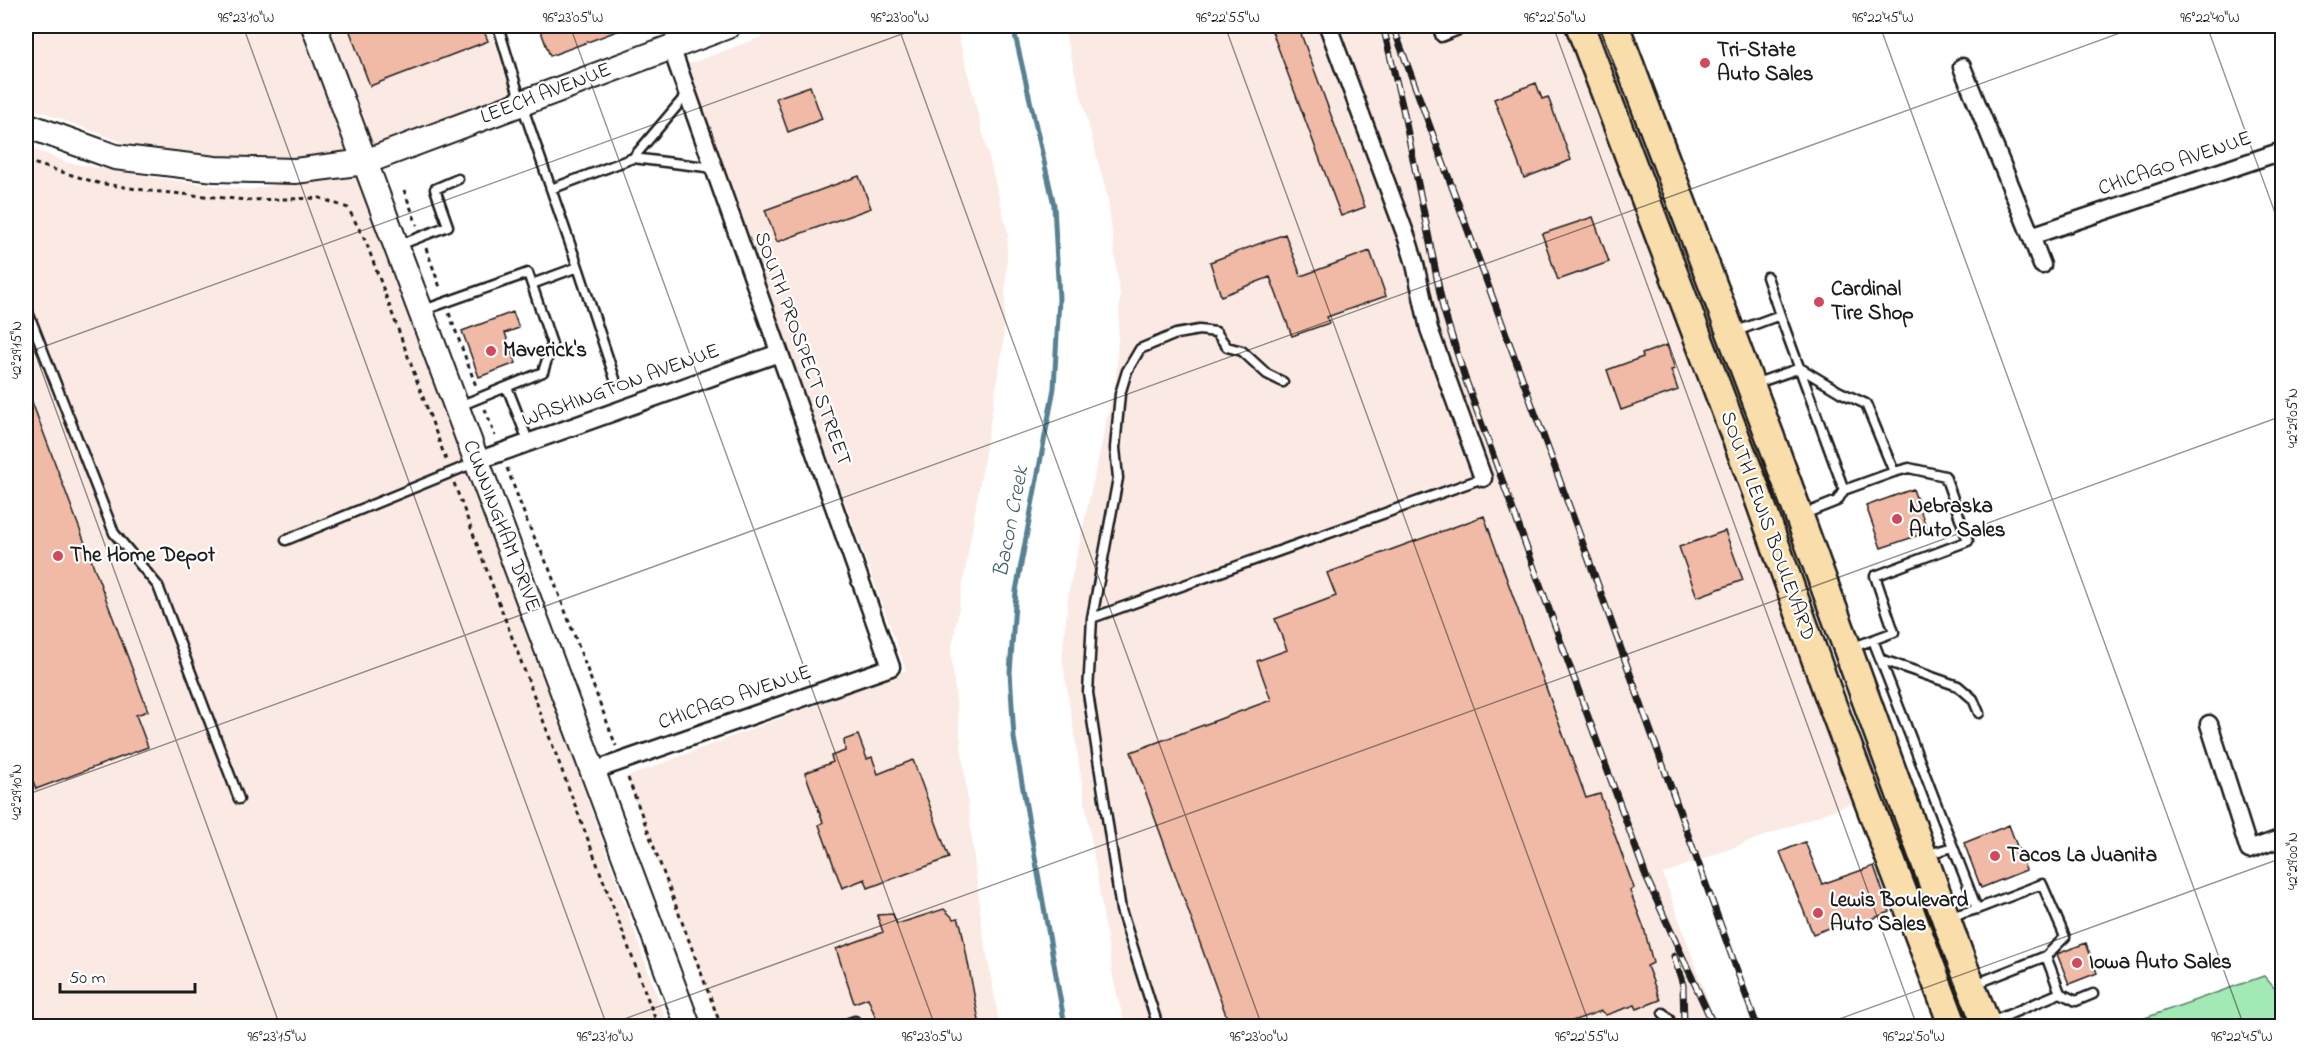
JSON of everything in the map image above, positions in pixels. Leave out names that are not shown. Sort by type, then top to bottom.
[{"type":"main road","name":"SOUTH LEWIS BOULEVARD","points":[[1580,26],[1756,491],[1830,699],[1953,1026]]},
{"type":"main road","name":"SOUTH LEWIS BOULEVARD","points":[[1615,26],[1751,386],[1987,1025]]},
{"type":"street","name":"CUNNINGHAM DRIVE","points":[[314,26],[688,1026]]},
{"type":"street","name":"LEECH AVENUE","points":[[26,125],[115,157],[215,169],[295,171],[365,162],[671,47],[693,35],[728,26]]},
{"type":"street","points":[[1328,26],[1408,241],[1429,329],[1483,478]]},
{"type":"street","name":"SOUTH PROSPECT STREET","points":[[671,47],[891,667]]},
{"type":"street","points":[[1962,67],[2042,266]]},
{"type":"street","name":"CHICAGO AVENUE","points":[[2031,236],[2283,151]]},
{"type":"street","name":"WASHINGTON AVENUE","points":[[477,461],[779,353]]},
{"type":"street","name":"CHICAGO AVENUE","points":[[593,771],[891,667]]},
{"type":"street","points":[[2209,724],[2249,850],[2283,838]]},
{"type":"lane","points":[[498,26],[521,102],[615,379]]},
{"type":"lane","points":[[1437,26],[1442,36],[1469,26]]},
{"type":"lane","points":[[633,158],[688,93]]},
{"type":"lane","points":[[551,189],[633,158],[714,168]]},
{"type":"lane","points":[[397,246],[448,226],[435,189],[458,179]]},
{"type":"lane","points":[[532,284],[578,267]]},
{"type":"lane","points":[[421,311],[528,273],[552,344],[543,372],[457,407]]},
{"type":"lane","points":[[1767,277],[1844,490]]},
{"type":"lane","points":[[26,307],[114,533],[158,586],[239,799]]},
{"type":"lane","points":[[1731,333],[1780,315]]},
{"type":"lane","points":[[1158,1026],[1120,910],[1088,693],[1092,618],[1118,478],[1115,448],[1120,394],[1127,371],[1140,349],[1176,334],[1199,330],[1216,332],[1227,347],[1242,351],[1267,374],[1283,382]]},
{"type":"lane","points":[[1751,386],[1800,368]]},
{"type":"lane","points":[[1800,368],[1840,392],[1866,404],[1894,472]]},
{"type":"lane","points":[[507,387],[529,443]]},
{"type":"lane","points":[[286,540],[477,461]]},
{"type":"lane","points":[[1799,516],[1837,501],[1844,490],[1894,472],[1909,468],[1945,476],[1968,541],[1875,576],[1894,632],[1848,649]]},
{"type":"lane","points":[[1092,618],[1483,478]]},
{"type":"lane","points":[[1873,640],[1977,909]]},
{"type":"lane","points":[[1880,659],[1958,686],[1973,699],[1979,713]]},
{"type":"lane","points":[[1923,856],[1953,847]]},
{"type":"lane","points":[[1946,919],[2042,884],[2065,937],[2046,956],[1971,986]]},
{"type":"lane","points":[[2046,956],[2060,993],[2076,1001],[2093,994]]},
{"type":"lane","points":[[1987,1025],[2060,993]]},
{"type":"lane","points":[[1663,1013],[1669,1019],[1668,1026]]},
{"type":"lane","points":[[840,1026],[855,1021]]},
{"type":"path","points":[[404,190],[480,398],[528,524],[549,568],[721,1026]]},
{"type":"shaded area","points":[[26,26],[489,26],[515,95],[414,133],[336,155],[236,159],[127,144],[26,106]]},
{"type":"shaded area","points":[[790,26],[956,26],[1008,233],[1003,347],[951,654],[982,927],[1000,1026],[719,1026],[626,777],[906,670],[686,65]]},
{"type":"shaded area","points":[[1063,26],[1563,26],[1855,802],[1663,874],[1717,1026],[1125,1026],[1114,983],[1062,658],[1069,590],[1116,379],[1120,297],[1108,200]]},
{"type":"shaded area","points":[[26,146],[66,162],[150,177],[247,190],[364,169],[668,1026],[26,1026]]},
{"type":"green space","points":[[2264,976],[2282,997],[2282,1026],[2122,1026]]},
{"type":"building","points":[[348,26],[482,26],[488,41],[370,86]]},
{"type":"building","points":[[539,26],[628,26],[628,27],[550,56]]},
{"type":"building","points":[[1270,26],[1298,26],[1365,207],[1341,216]]},
{"type":"building","points":[[1536,83],[1542,99],[1548,97],[1571,160],[1524,178],[1494,99]]},
{"type":"building","points":[[810,86],[822,119],[788,132],[776,98]]},
{"type":"building","points":[[859,176],[871,208],[777,242],[765,210]]},
{"type":"building","points":[[1593,217],[1609,262],[1558,280],[1542,234]]},
{"type":"building","points":[[1285,234],[1301,276],[1370,251],[1386,296],[1327,317],[1329,323],[1292,336],[1270,277],[1221,296],[1210,262]]},
{"type":"building","name":"Maverick's","points":[[513,312],[519,328],[505,333],[516,363],[479,377],[462,331]]},
{"type":"building","points":[[1667,345],[1675,369],[1671,370],[1678,390],[1621,410],[1607,370],[1643,357],[1642,354]]},
{"type":"building","name":"The Home Depot","points":[[26,386],[148,711],[136,715],[148,747],[36,789],[26,761]]},
{"type":"building","name":"Nebraska Auto Sales","points":[[1913,489],[1928,532],[1881,548],[1866,506]]},
{"type":"building","points":[[1484,516],[1586,798],[1600,794],[1634,888],[1630,891],[1644,928],[1653,963],[1647,966],[1660,1000],[1637,1009],[1635,1005],[1606,1015],[1601,1011],[1558,1026],[1230,1026],[1131,752],[1271,700],[1257,661],[1287,650],[1275,619],[1336,596],[1327,573]]},
{"type":"building","points":[[1725,531],[1743,580],[1697,597],[1679,547]]},
{"type":"building","points":[[858,735],[867,759],[872,757],[878,774],[913,760],[949,858],[868,888],[865,879],[842,888],[819,825],[823,822],[805,773],[833,762],[831,756],[845,751],[844,740]]},
{"type":"building","name":"Tacos La Juanita","points":[[2009,825],[2026,870],[1981,888],[1964,843]]},
{"type":"building","points":[[1805,842],[1822,884],[1874,866],[1890,912],[1853,926],[1851,920],[1813,934],[1780,852]]},
{"type":"building","points":[[944,909],[954,919],[958,918],[961,926],[980,1026],[879,1026],[868,998],[854,1003],[836,949],[883,932],[877,915],[893,914],[897,924]]},
{"type":"building","name":"Iowa Auto Sales","points":[[2086,943],[2097,973],[2069,984],[2057,954]]},
{"type":"waterway","name":"Bacon Creek","points":[[1013,26],[1054,205],[1059,299],[1054,388],[1016,591],[1010,672],[1014,738],[1065,1026]]},
{"type":"railway","points":[[1383,26],[1403,109],[1443,308],[1465,378],[1647,879],[1714,1026]]},
{"type":"railway","points":[[1393,26],[1757,1026]]},
{"type":"railway","points":[[1674,956],[1683,985],[1684,1026]]},
{"type":"place","name":"Tri-State Auto Sales","points":[[1705,63]]},
{"type":"place","name":"Cardinal Tire Shop","points":[[1819,302]]},
{"type":"place","name":"Maverick's","points":[[491,351]]},
{"type":"place","name":"Nebraska Auto Sales","points":[[1897,519]]},
{"type":"place","name":"The Home Depot","points":[[58,556]]},
{"type":"place","name":"Tacos La Juanita","points":[[1995,856]]},
{"type":"place","name":"Lewis Boulevard Auto Sales","points":[[1818,913]]},
{"type":"place","name":"Iowa Auto Sales","points":[[2077,963]]}]
